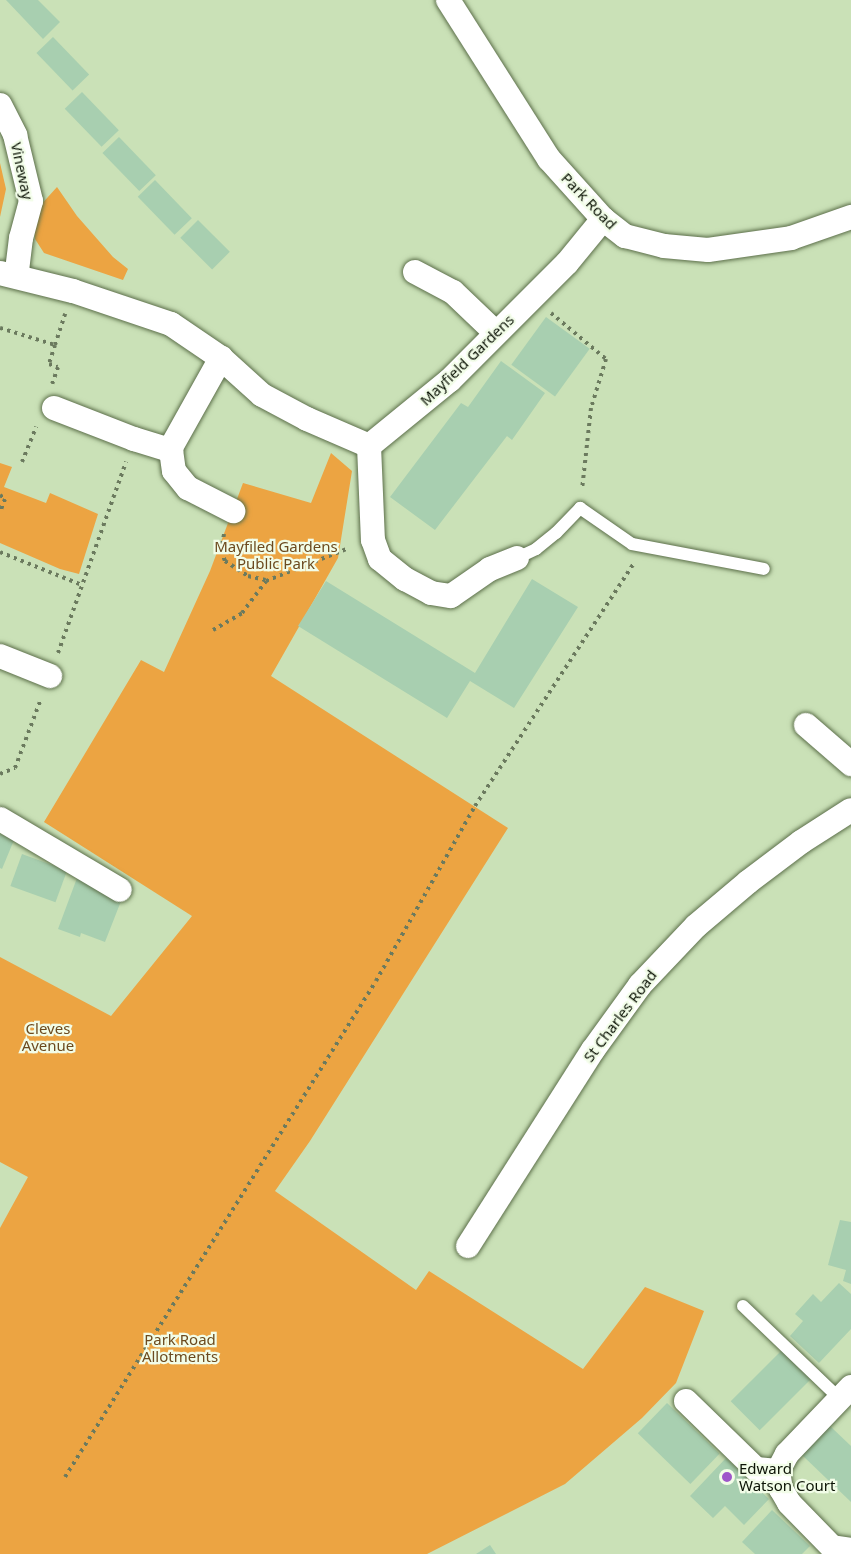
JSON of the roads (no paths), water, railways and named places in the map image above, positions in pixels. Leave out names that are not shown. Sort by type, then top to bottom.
[{"type":"street","name":"Park Road","points":[[448,0],[549,159],[603,219],[626,236],[664,246],[708,250],[791,238],[851,217]]},
{"type":"street","name":"Vineway","points":[[0,105],[15,135],[31,201],[8,274]]},
{"type":"street","name":"Mayfield Gardens","points":[[369,446],[450,380],[567,263],[603,219]]},
{"type":"street","points":[[415,272],[453,292],[496,333]]},
{"type":"street","points":[[8,274],[73,291],[171,324],[221,358],[262,395],[307,419],[369,446],[373,540],[380,559],[405,579],[431,593],[451,596],[489,569],[518,558]]},
{"type":"street","points":[[169,451],[221,358]]},
{"type":"street","points":[[49,406],[134,439],[171,450],[174,471],[188,488],[232,511]]},
{"type":"street","points":[[0,656],[50,676]]},
{"type":"street","points":[[806,725],[851,764]]},
{"type":"street","name":"St Charles Road","points":[[468,1246],[593,1050],[640,985],[696,926],[801,842],[851,810]]},
{"type":"street","points":[[0,819],[120,890]]},
{"type":"street","points":[[846,1394],[787,1454],[778,1471],[781,1489],[789,1503],[832,1547],[851,1550]]},
{"type":"street","points":[[686,1401],[756,1469],[778,1471]]},
{"type":"lane","points":[[518,558],[550,538],[580,508],[632,544],[764,569]]},
{"type":"lane","points":[[742,1306],[846,1394]]},
{"type":"place","name":"Edward Watson Court","points":[[727,1477]]},
{"type":"park label","name":"Mayfiled Gardens Public Park","points":[[276,554]]},
{"type":"park label","name":"Cleves Avenue","points":[[48,1036]]},
{"type":"park label","name":"Park Road Allotments","points":[[180,1348]]}]
